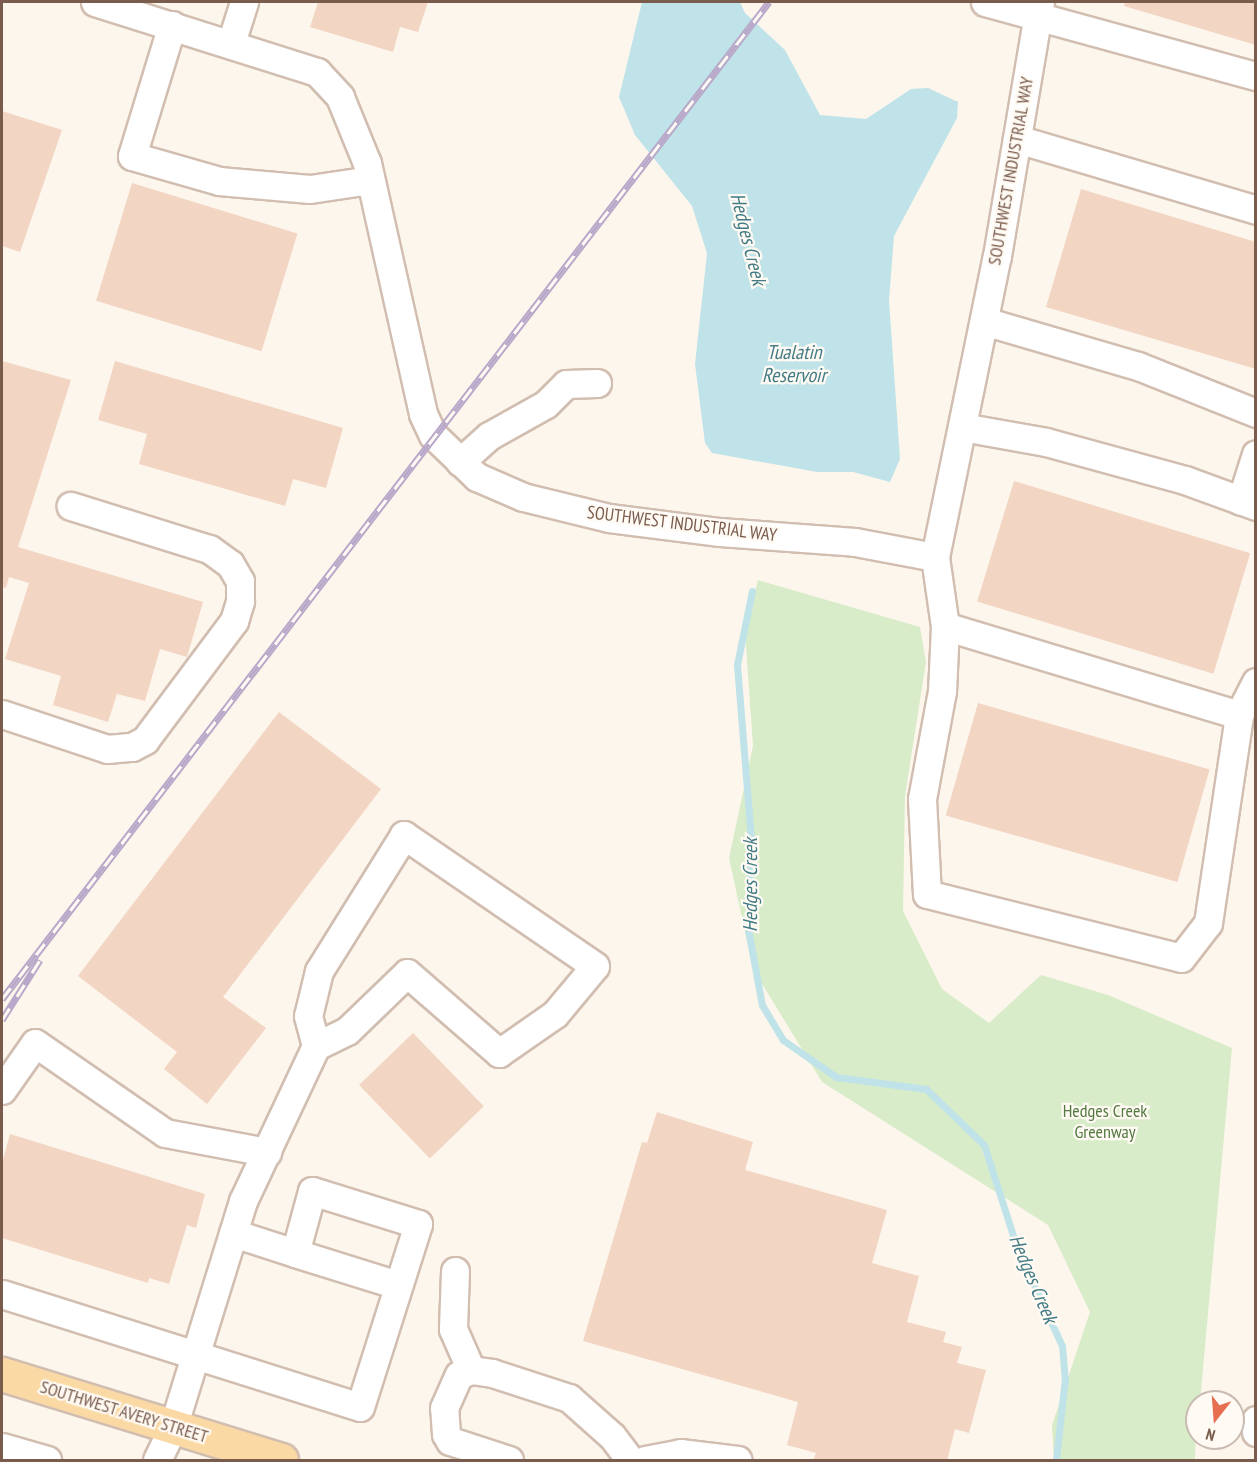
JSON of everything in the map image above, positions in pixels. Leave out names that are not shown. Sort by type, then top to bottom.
[{"type":"main road","name":"SOUTHWEST AVERY STREET","points":[[2,1374],[281,1461]]},
{"type":"street","name":"SOUTHWEST INDUSTRIAL WAY","points":[[95,2],[317,72],[340,97],[370,180],[423,414],[434,435],[477,477],[563,509],[649,524],[855,542],[935,557],[984,321],[1038,9]]},
{"type":"street","points":[[231,43],[244,2]]},
{"type":"street","points":[[985,2],[1038,9],[1256,76]]},
{"type":"street","points":[[172,25],[132,156],[219,181],[310,189],[370,180]]},
{"type":"street","points":[[1017,139],[1256,210]]},
{"type":"street","points":[[984,321],[1138,366],[1256,413]]},
{"type":"street","points":[[460,462],[489,436],[546,404],[566,384],[597,383]]},
{"type":"street","points":[[962,427],[1046,442],[1185,480],[1248,503],[1256,454]]},
{"type":"street","points":[[2,714],[107,749],[132,747],[144,740],[234,621],[240,581],[230,564],[209,549],[71,507]]},
{"type":"street","points":[[935,557],[945,626],[942,691],[922,799],[927,894],[1181,958],[1208,923],[1239,715],[1256,682]]},
{"type":"street","points":[[945,626],[1239,715]]},
{"type":"street","points":[[157,1461],[173,1427],[243,1201],[316,1046],[347,1030],[407,973],[499,1053],[555,1014],[595,966],[404,835],[319,971],[308,1016],[316,1046]]},
{"type":"street","points":[[2,1090],[35,1043],[165,1134],[267,1152]]},
{"type":"street","points":[[2,1294],[360,1407],[418,1224],[312,1191],[295,1253]]},
{"type":"street","points":[[233,1233],[399,1285]]},
{"type":"street","points":[[455,1271],[453,1329],[471,1370]]},
{"type":"street","points":[[509,1461],[450,1441],[446,1434],[444,1408],[459,1375],[471,1370],[569,1398],[612,1436],[630,1461]]},
{"type":"street","points":[[1256,1420],[1256,1432]]},
{"type":"street","points":[[2,1447],[47,1461]]},
{"type":"street","points":[[645,1461],[680,1453],[738,1461]]},
{"type":"green space","name":"Hedges Creek Greenway","points":[[758,580],[920,627],[926,662],[905,796],[903,911],[942,989],[989,1023],[1041,975],[1108,995],[1232,1048],[1201,1390],[1185,1390],[1185,1450],[1195,1450],[1195,1460],[1054,1460],[1052,1425],[1090,1312],[1048,1225],[822,1082],[753,969],[729,858],[753,746],[745,632]]},
{"type":"water","name":"Tualatin Reservoir","points":[[642,2],[740,2],[745,13],[785,50],[820,115],[866,119],[911,89],[928,88],[958,102],[957,118],[894,236],[889,300],[900,459],[890,482],[853,472],[817,472],[712,453],[705,443],[695,364],[707,253],[692,206],[635,135],[619,97]]},
{"type":"building","points":[[318,2],[428,2],[418,32],[400,27],[393,52],[310,27]]},
{"type":"building","points":[[1125,2],[1256,2],[1256,45],[1124,6]]},
{"type":"building","points":[[2,111],[62,130],[20,252],[2,246]]},
{"type":"building","points":[[132,183],[297,234],[261,351],[96,301]]},
{"type":"building","points":[[1081,189],[1256,242],[1256,369],[1046,307]]},
{"type":"building","points":[[2,361],[71,380],[18,547],[203,602],[187,657],[160,649],[145,701],[117,694],[108,722],[53,705],[61,676],[5,659],[29,583],[9,577],[6,588],[2,587]]},
{"type":"building","points":[[115,361],[343,428],[326,488],[293,479],[285,506],[139,464],[147,434],[98,420]]},
{"type":"building","points":[[1014,481],[1250,553],[1213,674],[977,601]]},
{"type":"building","points":[[978,703],[1210,769],[1177,882],[946,815]]},
{"type":"building","points":[[279,712],[381,789],[223,997],[266,1028],[207,1104],[164,1069],[177,1052],[78,976]]},
{"type":"building","points":[[413,1033],[484,1106],[430,1158],[359,1085]]},
{"type":"building","points":[[657,1112],[753,1142],[745,1170],[887,1210],[872,1263],[919,1276],[907,1322],[946,1332],[943,1342],[962,1347],[957,1363],[986,1370],[969,1433],[955,1429],[947,1461],[813,1461],[816,1453],[787,1445],[798,1402],[583,1341],[642,1142],[647,1143]]},
{"type":"building","points":[[10,1134],[205,1194],[196,1228],[187,1225],[169,1284],[149,1278],[148,1283],[2,1238],[2,1163]]},
{"type":"waterway","name":"Hedges Creek","points":[[752,591],[737,665],[751,838],[748,929],[762,1005],[783,1040],[836,1077],[926,1089],[984,1145],[1017,1248],[1062,1346],[1065,1378],[1056,1460]]},
{"type":"railway","points":[[2,999],[769,2]]},
{"type":"railway","points":[[2,1020],[40,960]]}]
